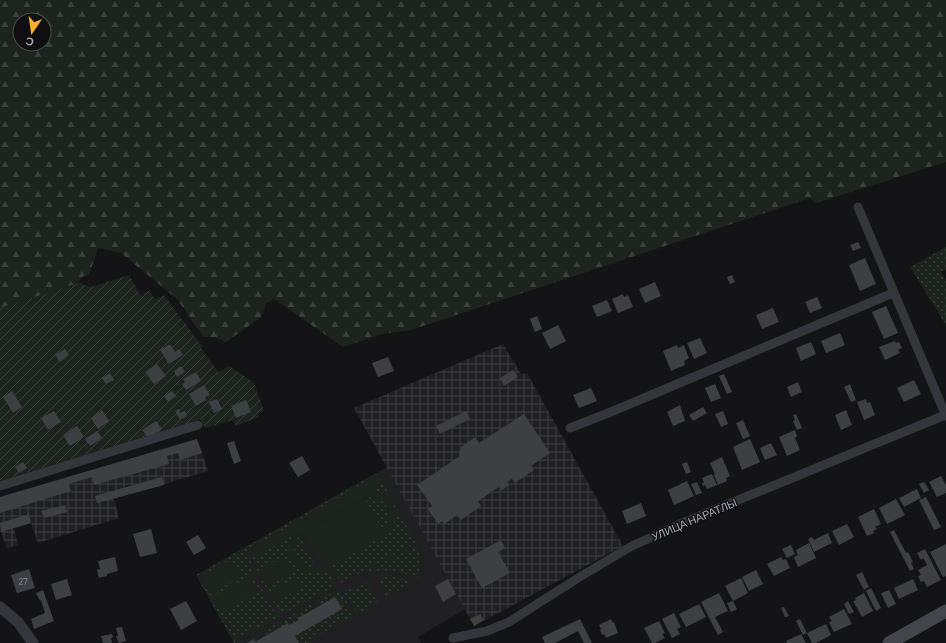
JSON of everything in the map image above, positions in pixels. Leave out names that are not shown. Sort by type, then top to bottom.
[{"type":"main road","points":[[889,643],[946,611]]},
{"type":"street","points":[[858,207],[945,416]]},
{"type":"street","points":[[570,428],[893,293]]},
{"type":"street","name":"УЛИЦА НАРАТЛЫ","points":[[453,638],[487,632],[509,622],[630,547],[680,524],[945,416]]},
{"type":"street","points":[[0,486],[198,425]]},
{"type":"street","points":[[0,607],[18,622],[33,643]]},
{"type":"shaded area","points":[[503,344],[521,374],[527,373],[623,546],[474,626],[354,408]]},
{"type":"shaded area","points":[[197,439],[208,471],[114,499],[119,518],[38,543],[31,523],[14,528],[18,545],[7,548],[0,532],[0,497]]},
{"type":"shaded area","points":[[387,467],[465,609],[418,637],[421,643],[234,643],[196,575]]},
{"type":"green space","points":[[0,0],[946,0],[946,162],[816,203],[810,198],[411,330],[382,334],[343,347],[274,299],[266,303],[260,318],[226,342],[214,337],[204,337],[178,300],[121,253],[98,248],[89,275],[81,277],[79,283],[0,308]]},
{"type":"green space","points":[[946,247],[946,269],[941,272],[946,281],[946,325],[910,267]]},
{"type":"green space","points":[[129,275],[141,296],[149,290],[155,299],[164,295],[202,346],[201,348],[218,372],[230,366],[254,383],[264,411],[258,413],[259,417],[236,426],[233,420],[205,428],[200,419],[0,481],[0,308],[79,283],[91,287]]},
{"type":"green space","points":[[376,473],[378,475],[245,552],[254,568],[251,570],[278,617],[237,638],[239,643],[234,643],[196,575]]},
{"type":"green space","points":[[378,475],[383,484],[370,491],[382,494],[391,501],[395,512],[393,526],[385,535],[326,569],[317,572],[309,573],[302,570],[296,566],[292,560],[290,544],[293,535],[252,558],[247,550]],"holes":[[[368,497],[380,500],[388,508],[389,520],[383,531],[319,567],[312,568],[301,563],[297,558],[294,546],[300,534],[361,499]]]},
{"type":"green space","points":[[383,484],[416,543],[341,583],[331,566],[364,548],[392,528],[395,519],[393,504],[389,498],[383,494],[369,492]]},
{"type":"green space","points":[[372,497],[383,502],[388,510],[388,521],[383,531],[364,498]]},
{"type":"green space","points":[[363,500],[381,531],[321,565],[303,534]]},
{"type":"green space","points":[[294,535],[290,544],[289,552],[295,565],[301,570],[309,572],[317,572],[326,569],[336,586],[281,615],[255,570],[258,568],[252,558]]},
{"type":"green space","points":[[299,536],[317,568],[304,566],[296,558],[294,548],[295,542]]},
{"type":"green space","points":[[417,545],[421,562],[417,579],[393,571],[367,571]]},
{"type":"green space","points":[[284,556],[293,572],[267,587],[258,571]]},
{"type":"green space","points":[[231,559],[241,576],[210,594],[200,577]]},
{"type":"green space","points":[[380,575],[397,576],[413,583],[387,596],[378,580]]},
{"type":"green space","points":[[250,576],[258,592],[221,613],[212,597]]},
{"type":"green space","points":[[296,577],[302,587],[275,602],[269,592]]},
{"type":"green space","points":[[367,582],[378,602],[357,614],[344,592]]},
{"type":"green space","points":[[339,589],[353,613],[352,616],[305,643],[299,643],[295,636],[342,609],[335,597],[319,606],[317,601]]},
{"type":"green space","points":[[313,603],[315,608],[299,617],[299,620],[267,635],[264,630]]},
{"type":"building","points":[[858,242],[861,248],[853,251],[850,245]]},
{"type":"building","points":[[865,258],[876,284],[860,291],[849,265]]},
{"type":"building","points":[[732,275],[735,282],[730,284],[727,277]]},
{"type":"building","points":[[655,282],[661,296],[645,303],[639,289]]},
{"type":"building","points":[[623,294],[624,297],[628,295],[633,307],[618,313],[612,299]]},
{"type":"building","points":[[817,297],[822,308],[810,313],[805,302]]},
{"type":"building","points":[[607,300],[612,311],[597,317],[592,306]]},
{"type":"building","points":[[886,306],[898,333],[884,339],[872,312]]},
{"type":"building","points":[[773,308],[779,322],[762,329],[756,315]]},
{"type":"building","points":[[537,316],[542,329],[535,332],[530,319]]},
{"type":"building","points":[[558,325],[566,341],[550,349],[542,333]]},
{"type":"building","points":[[840,333],[845,345],[826,353],[821,341]]},
{"type":"building","points":[[700,338],[707,353],[694,359],[687,343]]},
{"type":"building","points":[[895,341],[896,343],[899,342],[902,348],[898,350],[900,353],[885,360],[879,347]]},
{"type":"building","points":[[811,342],[816,354],[801,361],[796,348]]},
{"type":"building","points":[[170,344],[175,352],[179,349],[183,355],[169,364],[160,350]]},
{"type":"building","points":[[677,345],[678,348],[684,345],[689,358],[684,361],[685,365],[671,371],[663,351]]},
{"type":"building","points":[[65,349],[69,355],[60,362],[55,355]]},
{"type":"building","points":[[388,357],[394,371],[378,377],[372,363]]},
{"type":"building","points":[[157,364],[166,376],[154,384],[145,372]]},
{"type":"building","points":[[181,366],[185,372],[177,377],[174,371]]},
{"type":"building","points":[[513,370],[518,377],[504,386],[500,378]]},
{"type":"building","points":[[196,372],[201,381],[186,390],[182,384],[185,382],[183,379]]},
{"type":"building","points":[[110,373],[114,380],[106,384],[102,378]]},
{"type":"building","points":[[724,374],[732,392],[727,394],[719,376]]},
{"type":"building","points":[[914,380],[921,394],[904,402],[897,388]]},
{"type":"building","points":[[798,382],[802,392],[791,397],[787,387]]},
{"type":"building","points":[[715,384],[721,398],[711,402],[705,388]]},
{"type":"building","points":[[850,384],[856,400],[851,402],[844,387]]},
{"type":"building","points":[[204,385],[210,395],[205,397],[206,400],[196,406],[189,394]]},
{"type":"building","points":[[591,388],[597,401],[579,408],[573,395]]},
{"type":"building","points":[[12,391],[22,407],[13,413],[3,397]]},
{"type":"building","points":[[172,391],[176,396],[168,402],[164,396]]},
{"type":"building","points":[[217,399],[222,409],[214,413],[209,402]]},
{"type":"building","points":[[866,399],[867,403],[870,402],[875,415],[864,420],[857,402]]},
{"type":"building","points":[[246,400],[251,412],[236,418],[231,406]]},
{"type":"building","points":[[680,405],[685,421],[673,426],[667,412]]},
{"type":"building","points":[[703,407],[707,413],[693,421],[689,415]]},
{"type":"building","points":[[179,409],[180,413],[185,411],[187,416],[180,420],[175,411]]},
{"type":"building","points":[[102,410],[109,421],[98,429],[91,418]]},
{"type":"building","points":[[846,410],[852,425],[841,430],[835,415]]},
{"type":"building","points":[[54,411],[61,422],[48,430],[41,418]]},
{"type":"building","points":[[466,411],[470,419],[440,434],[436,426]]},
{"type":"building","points":[[723,411],[728,424],[721,427],[715,414]]},
{"type":"building","points":[[524,414],[550,453],[531,466],[534,470],[515,483],[512,479],[507,482],[509,485],[501,491],[499,487],[478,501],[481,506],[461,520],[457,515],[444,524],[442,521],[438,524],[428,509],[432,506],[417,485],[460,456],[459,454],[461,447],[475,437],[479,443]]},
{"type":"building","points":[[796,414],[802,428],[797,430],[793,421],[795,420],[793,415]]},
{"type":"building","points":[[743,420],[750,436],[743,439],[736,423]]},
{"type":"building","points":[[156,421],[162,429],[148,438],[142,430]]},
{"type":"building","points":[[77,426],[84,437],[70,446],[63,435]]},
{"type":"building","points":[[795,430],[797,436],[795,438],[800,450],[787,456],[779,437]]},
{"type":"building","points":[[97,431],[102,438],[90,446],[85,439]]},
{"type":"building","points":[[197,439],[202,453],[180,460],[178,453],[167,456],[169,464],[94,485],[92,477],[69,484],[71,491],[0,513],[0,497]]},
{"type":"building","points":[[750,439],[760,462],[742,470],[733,447]]},
{"type":"building","points":[[234,441],[241,461],[234,464],[227,443]]},
{"type":"building","points":[[771,443],[777,455],[765,460],[760,448]]},
{"type":"building","points":[[302,456],[310,470],[298,477],[289,463]]},
{"type":"building","points":[[722,457],[730,476],[726,478],[727,481],[718,485],[710,463]]},
{"type":"building","points":[[23,462],[27,468],[19,473],[15,467]]},
{"type":"building","points":[[687,462],[691,472],[686,474],[682,464]]},
{"type":"building","points":[[712,474],[717,485],[707,489],[705,485],[703,486],[702,483],[704,482],[702,478]]},
{"type":"building","points":[[941,476],[946,485],[946,493],[937,497],[929,482]]},
{"type":"building","points":[[162,477],[164,485],[97,503],[95,496]]},
{"type":"building","points":[[687,481],[694,496],[674,505],[668,490]]},
{"type":"building","points":[[697,482],[702,493],[696,495],[691,484]]},
{"type":"building","points":[[924,482],[929,490],[924,493],[919,484]]},
{"type":"building","points":[[917,489],[921,498],[904,507],[899,498]]},
{"type":"building","points":[[926,497],[941,527],[934,530],[919,500]]},
{"type":"building","points":[[896,499],[905,515],[887,524],[879,508]]},
{"type":"building","points":[[641,503],[646,516],[627,524],[622,511]]},
{"type":"building","points":[[65,505],[67,512],[44,518],[41,511]]},
{"type":"building","points":[[874,509],[881,524],[875,527],[877,529],[873,531],[874,533],[867,536],[858,517]]},
{"type":"building","points":[[29,514],[31,523],[1,532],[0,523]]},
{"type":"building","points":[[847,524],[854,537],[839,545],[832,531]]},
{"type":"building","points":[[151,529],[157,553],[140,557],[133,534]]},
{"type":"building","points":[[894,530],[906,553],[908,552],[913,562],[911,563],[914,569],[910,571],[890,532]]},
{"type":"building","points":[[828,533],[832,543],[814,552],[808,539],[812,537],[814,540]]},
{"type":"building","points":[[198,535],[206,548],[194,555],[186,542]]},
{"type":"building","points":[[501,540],[505,548],[498,552],[510,573],[482,588],[466,559]]},
{"type":"building","points":[[809,543],[816,558],[798,567],[794,557],[798,555],[796,550]]},
{"type":"building","points":[[946,544],[946,576],[943,577],[930,552]]},
{"type":"building","points":[[791,545],[795,554],[787,558],[782,549]]},
{"type":"building","points":[[925,549],[941,580],[927,587],[924,581],[921,582],[918,576],[921,575],[918,570],[927,565],[923,558],[921,560],[917,553]]},
{"type":"building","points":[[115,557],[118,571],[99,578],[97,570],[100,569],[98,561]]},
{"type":"building","points":[[781,557],[783,560],[786,559],[790,568],[774,576],[767,564]]},
{"type":"building","points":[[29,569],[35,588],[17,593],[11,575]]},
{"type":"building","points":[[756,570],[763,584],[749,591],[742,577]]},
{"type":"building","points":[[862,572],[869,587],[864,590],[856,575]]},
{"type":"building","points":[[741,578],[748,593],[733,601],[725,586]]},
{"type":"building","points":[[67,579],[72,595],[56,600],[51,584]]},
{"type":"building","points":[[448,579],[456,594],[443,602],[435,586]]},
{"type":"building","points":[[913,579],[918,590],[899,599],[894,588]]},
{"type":"building","points":[[871,588],[881,608],[876,611],[866,591]]},
{"type":"building","points":[[43,590],[54,621],[34,629],[31,619],[45,613],[41,600],[40,601],[36,593]]},
{"type":"building","points":[[889,590],[896,604],[888,608],[881,593]]},
{"type":"building","points":[[719,593],[728,611],[715,617],[723,632],[718,635],[701,602]]},
{"type":"building","points":[[864,593],[873,611],[862,617],[853,601],[856,600],[855,598]]},
{"type":"building","points":[[335,597],[342,609],[295,636],[299,643],[247,643],[254,639],[255,642],[288,623],[289,625],[299,620],[298,618]]},
{"type":"building","points":[[186,601],[197,621],[181,630],[170,609]]},
{"type":"building","points":[[733,601],[737,609],[731,612],[727,603]]},
{"type":"building","points":[[848,601],[854,612],[849,614],[844,604]]},
{"type":"building","points":[[699,604],[706,617],[686,627],[679,614]]},
{"type":"building","points":[[784,607],[789,616],[785,617],[781,608]]},
{"type":"building","points":[[844,609],[852,624],[834,632],[829,622],[832,621],[829,617]]},
{"type":"building","points":[[674,613],[681,627],[677,629],[680,634],[672,638],[662,619]]},
{"type":"building","points":[[480,614],[484,620],[474,626],[470,619]]},
{"type":"building","points":[[580,619],[592,643],[584,643],[578,631],[555,643],[545,643],[542,637]]},
{"type":"building","points":[[611,619],[613,623],[614,622],[618,633],[606,638],[604,634],[602,635],[599,625]]},
{"type":"building","points":[[800,619],[807,633],[803,635],[796,621]]},
{"type":"building","points":[[659,621],[665,633],[662,634],[665,638],[652,643],[644,628]]},
{"type":"building","points":[[826,624],[831,635],[816,643],[812,643],[807,633]]},
{"type":"building","points":[[122,627],[126,641],[119,643],[116,636],[118,636],[116,628]]},
{"type":"building","points":[[112,634],[112,643],[103,643],[101,636]]},
{"type":"building","points":[[801,634],[806,643],[787,643],[786,641]]}]
